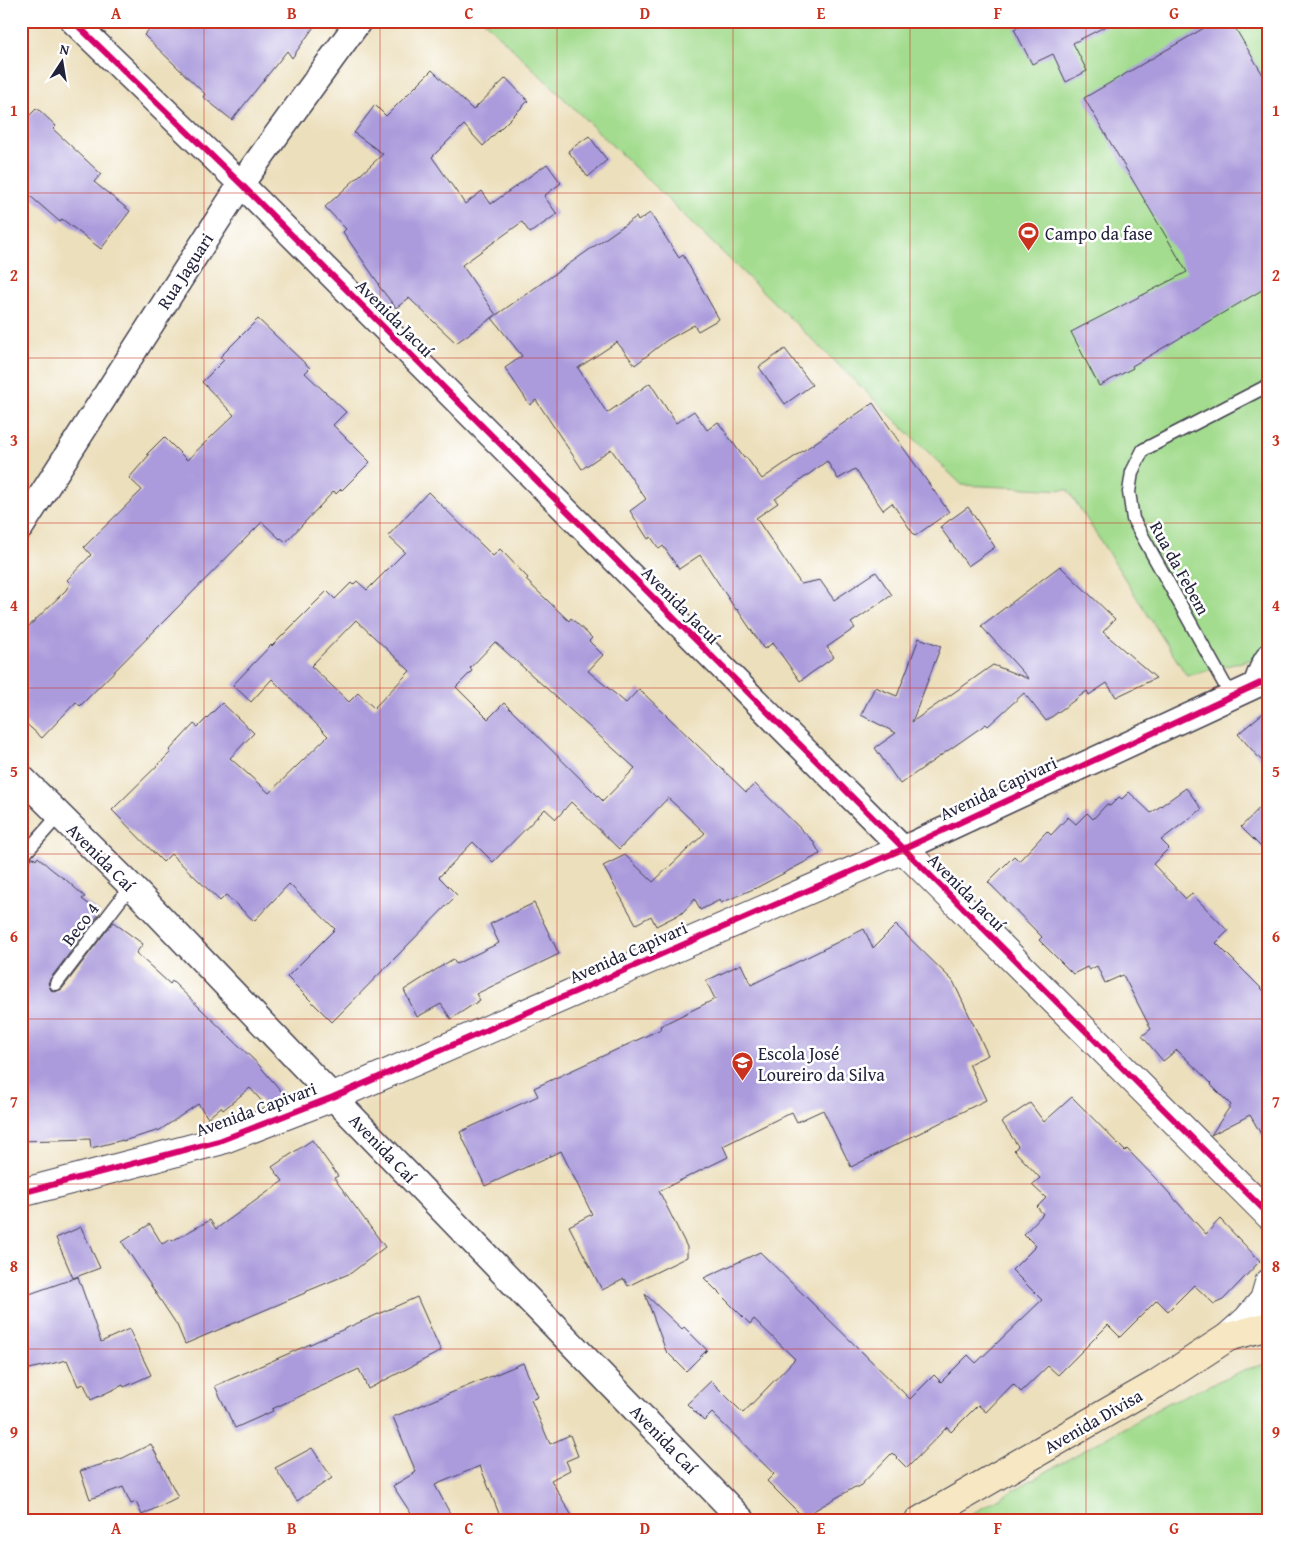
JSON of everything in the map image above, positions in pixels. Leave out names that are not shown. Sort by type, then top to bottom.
[{"type":"main road","name":"Avenida Divisa","points":[[919,1521],[1156,1384],[1228,1337],[1269,1326]]},
{"type":"street","name":"Avenida Jacuí","points":[[73,21],[241,184],[1268,1217]]},
{"type":"street","name":"Rua Jaguari","points":[[21,527],[241,184],[359,21]]},
{"type":"street","name":"Avenida Capivari","points":[[21,1193],[219,1140],[333,1097],[903,849],[1249,688]]},
{"type":"street","name":"Avenida Caí","points":[[21,777],[131,886],[743,1521]]},
{"type":"street","points":[[1228,1337],[1247,1320],[1264,1300],[1269,1283]]},
{"type":"lane","name":"Rua da Febem","points":[[1249,688],[1133,519],[1129,492],[1132,472],[1143,450],[1269,385]]},
{"type":"lane","points":[[1249,688],[1254,670],[1265,651],[1269,648]]},
{"type":"lane","points":[[21,858],[59,815]]},
{"type":"lane","name":"Beco 4","points":[[56,984],[131,886]]},
{"type":"green space","points":[[484,21],[1269,21],[1269,655],[1187,676],[1068,490],[962,485]]},
{"type":"green space","points":[[1269,1363],[1269,1521],[959,1521],[1168,1403],[1244,1370]]},
{"type":"building","points":[[157,21],[318,21],[292,58],[287,51],[232,120],[203,97],[205,94],[144,35]]},
{"type":"building","points":[[1029,21],[1116,21],[1073,43],[1087,71],[1066,82],[1053,54],[1032,64],[1014,29]]},
{"type":"building","points":[[1216,21],[1231,21],[1269,85],[1269,286],[1132,366],[1133,368],[1099,386],[1071,332],[1187,272],[1084,98]]},
{"type":"building","points":[[432,70],[473,110],[506,78],[528,101],[483,146],[464,125],[432,157],[465,204],[482,191],[491,204],[547,164],[561,183],[544,196],[557,214],[530,233],[522,222],[462,265],[496,315],[456,343],[409,298],[396,308],[378,285],[343,232],[346,229],[325,207],[383,154],[354,133],[375,105],[386,116]]},
{"type":"building","points":[[37,108],[56,126],[53,129],[101,174],[94,182],[130,211],[101,249],[62,219],[60,222],[21,188],[21,124]]},
{"type":"building","points":[[589,136],[607,160],[588,177],[568,151]]},
{"type":"building","points":[[650,213],[679,258],[683,255],[719,319],[698,331],[694,325],[667,340],[635,365],[617,342],[578,368],[607,413],[650,383],[676,423],[694,411],[707,430],[718,422],[762,479],[873,403],[949,512],[915,536],[892,503],[883,510],[855,469],[838,479],[827,461],[775,499],[778,503],[756,518],[801,584],[820,580],[834,600],[876,572],[892,595],[851,623],[855,628],[827,647],[834,657],[800,681],[773,643],[764,649],[700,555],[679,569],[663,546],[659,549],[651,537],[648,539],[630,511],[646,499],[611,449],[582,469],[536,400],[530,405],[505,368],[522,356],[492,318],[636,217],[638,221]]},
{"type":"building","points":[[258,319],[310,368],[305,373],[346,412],[333,425],[370,462],[342,490],[336,494],[334,491],[286,542],[280,539],[262,522],[80,706],[76,702],[42,738],[21,719],[21,634],[66,590],[70,583],[67,580],[91,555],[84,547],[142,490],[129,478],[149,455],[147,454],[164,437],[187,460],[234,415],[202,382],[224,360],[220,357]]},
{"type":"building","points":[[785,349],[812,385],[785,404],[759,367]]},
{"type":"building","points":[[428,492],[493,556],[500,549],[528,578],[526,580],[569,621],[571,618],[592,638],[589,641],[603,655],[588,671],[626,703],[639,689],[746,792],[755,784],[813,841],[820,854],[758,887],[721,903],[720,900],[700,910],[695,899],[682,913],[656,926],[651,916],[636,924],[603,866],[625,855],[653,882],[705,833],[668,798],[619,849],[571,802],[556,819],[545,809],[493,862],[473,842],[439,877],[457,895],[332,1022],[287,977],[335,929],[289,884],[254,921],[226,895],[220,901],[171,854],[163,862],[112,810],[171,752],[169,751],[194,724],[198,727],[222,703],[254,733],[230,758],[269,793],[328,736],[272,679],[251,702],[233,685],[327,591],[335,599],[351,583],[353,585],[357,581],[367,590],[405,552],[388,536]],"holes":[[[356,620],[410,671],[374,708],[358,693],[349,702],[311,666]],[[495,642],[635,768],[603,801],[504,703],[488,719],[456,687],[472,671],[470,668]]]},
{"type":"building","points":[[968,507],[995,547],[968,566],[940,527]]},
{"type":"building","points":[[1060,566],[1115,619],[1103,632],[1156,678],[1116,697],[1107,683],[1089,695],[1087,691],[1046,721],[1024,693],[988,726],[986,724],[900,784],[875,748],[896,733],[861,715],[875,687],[897,696],[919,638],[941,646],[912,722],[993,665],[1029,679],[981,626]]},
{"type":"building","points":[[1269,708],[1269,769],[1238,734]]},
{"type":"building","points":[[1186,788],[1202,809],[1161,840],[1169,848],[1153,864],[1186,899],[1192,894],[1228,931],[1216,943],[1269,996],[1269,1148],[1250,1115],[1211,1135],[1231,1105],[1177,1050],[1163,1061],[1142,1036],[1151,1029],[1123,975],[1105,983],[1097,966],[1089,970],[1087,967],[1073,974],[1039,940],[1042,937],[988,882],[1014,856],[1019,861],[1047,831],[1051,835],[1068,817],[1076,824],[1087,813],[1093,819],[1107,804],[1110,806],[1119,797],[1122,799],[1129,792],[1151,813]]},
{"type":"building","points":[[1269,798],[1269,855],[1241,827]]},
{"type":"building","points":[[33,857],[36,860],[38,857],[64,878],[85,897],[82,899],[100,913],[50,979],[48,983],[51,990],[55,992],[62,989],[113,922],[143,944],[136,953],[170,984],[172,981],[258,1064],[287,1098],[266,1106],[250,1088],[223,1110],[221,1107],[208,1118],[198,1104],[160,1130],[91,1148],[90,1139],[21,1141],[21,866],[27,864]]},
{"type":"building","points":[[534,903],[559,954],[476,994],[480,1000],[451,1019],[441,1004],[417,1017],[404,990],[453,959],[456,964],[499,943],[490,924]]},
{"type":"building","name":"Escola José Loureiro da Silva","points":[[896,925],[953,981],[988,1055],[969,1064],[986,1100],[851,1167],[823,1110],[797,1122],[792,1112],[723,1146],[728,1157],[659,1191],[687,1247],[687,1257],[628,1286],[624,1279],[602,1290],[569,1226],[592,1214],[561,1151],[485,1186],[460,1132],[538,1096],[534,1088],[661,1029],[660,1026],[715,999],[706,981],[741,964],[751,985],[864,929],[873,948]]},
{"type":"building","points":[[1072,1097],[1125,1151],[1127,1149],[1206,1234],[1220,1219],[1260,1261],[1223,1300],[1214,1304],[1194,1285],[1168,1311],[1157,1300],[1120,1337],[1108,1325],[1058,1375],[1048,1366],[1021,1392],[1013,1384],[986,1412],[978,1405],[951,1432],[947,1427],[907,1468],[892,1453],[859,1487],[855,1487],[803,1517],[767,1481],[774,1474],[712,1413],[704,1421],[687,1404],[711,1381],[743,1413],[795,1359],[754,1319],[750,1324],[704,1278],[760,1252],[910,1399],[934,1375],[941,1382],[968,1355],[976,1363],[1042,1300],[1012,1270],[1036,1246],[1024,1234],[1043,1214],[1037,1207],[1046,1198],[1032,1185],[1040,1178],[1014,1150],[1018,1146],[1002,1122],[1030,1103],[1044,1122]]},
{"type":"building","points":[[312,1140],[338,1176],[334,1178],[385,1247],[351,1273],[185,1344],[177,1325],[122,1242],[150,1224],[162,1244],[171,1239],[172,1241],[210,1220],[216,1229],[283,1181],[272,1167]]},
{"type":"building","points":[[81,1227],[100,1268],[73,1278],[56,1238]]},
{"type":"building","points":[[78,1277],[101,1342],[129,1329],[151,1375],[124,1387],[123,1385],[91,1400],[84,1384],[78,1386],[67,1360],[21,1371],[21,1297]]},
{"type":"building","points":[[645,1294],[682,1329],[684,1327],[707,1350],[686,1371],[666,1351]]},
{"type":"building","points":[[417,1297],[441,1351],[368,1389],[359,1369],[235,1428],[215,1386]]},
{"type":"building","points":[[523,1363],[538,1397],[531,1400],[550,1444],[570,1435],[578,1456],[566,1461],[570,1470],[551,1480],[575,1521],[502,1521],[480,1466],[435,1485],[454,1521],[416,1521],[393,1486],[416,1472],[393,1417]]},
{"type":"building","points":[[151,1444],[178,1497],[142,1515],[136,1502],[131,1504],[123,1487],[90,1499],[80,1471],[123,1458]]},
{"type":"building","points":[[312,1448],[332,1478],[297,1501],[275,1468]]},
{"type":"cycle path","points":[[73,21],[241,184],[1269,1215]]},
{"type":"cycle path","points":[[21,1193],[219,1141],[333,1097],[903,849],[1269,679]]},
{"type":"place","name":"Campo da fase","points":[[1029,252]]},
{"type":"place","name":"Escola José Loureiro da Silva","points":[[742,1082]]}]
